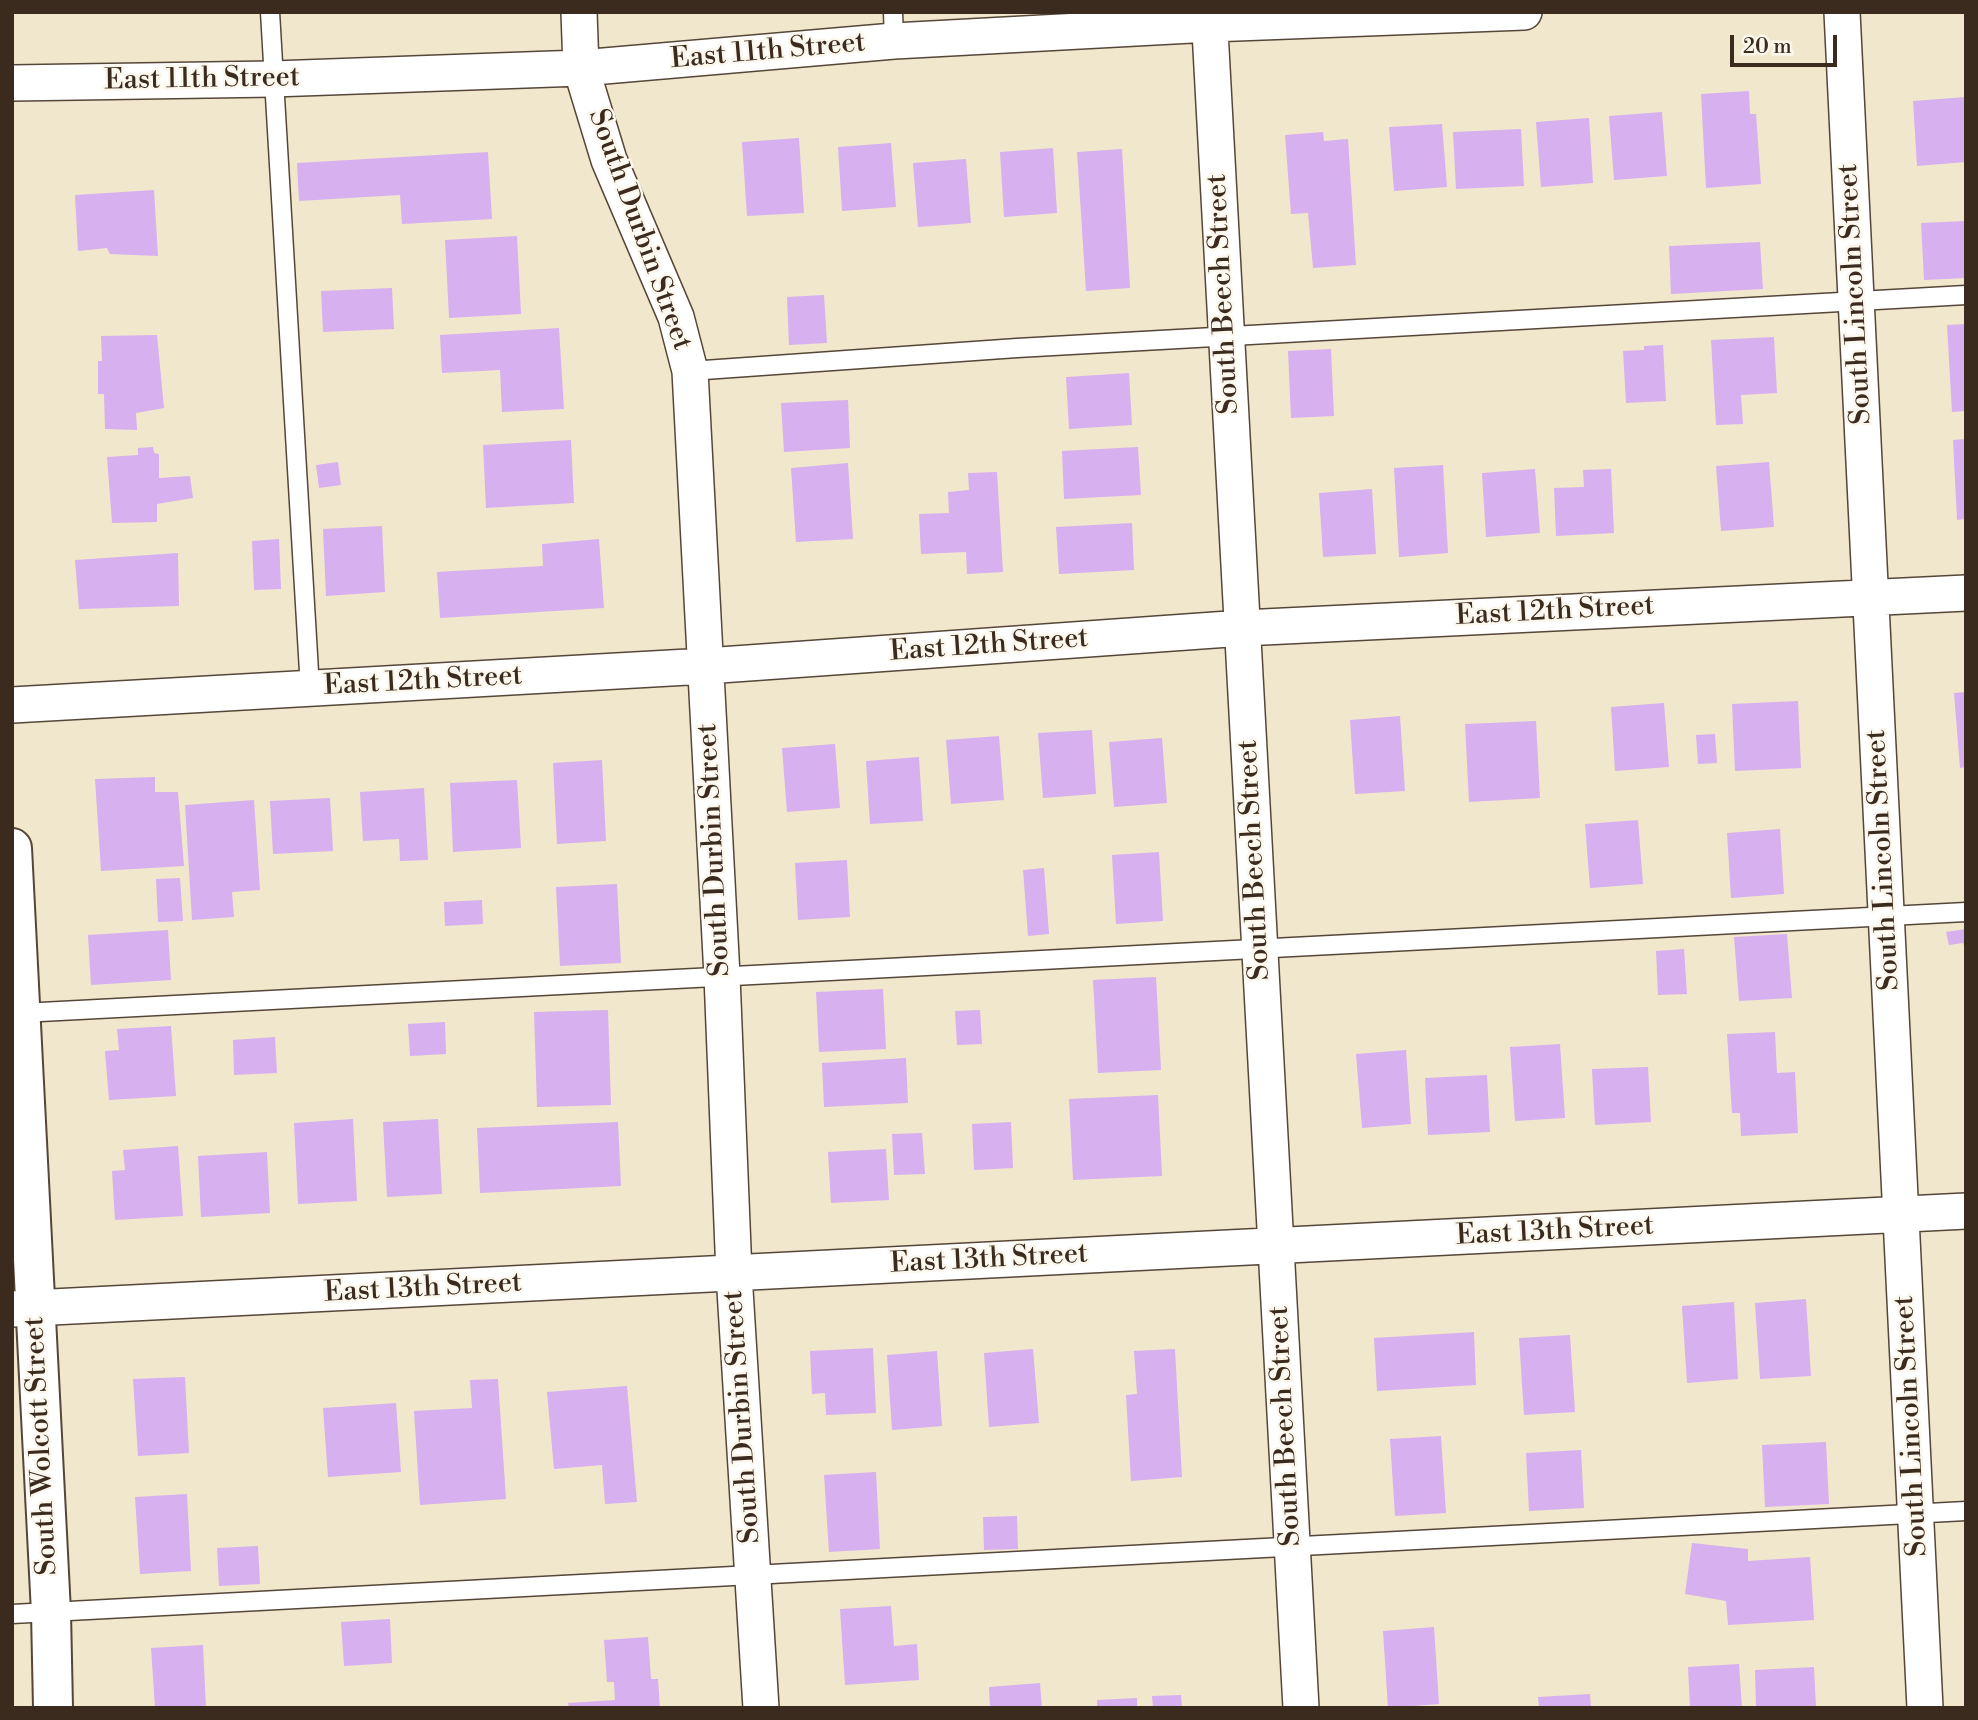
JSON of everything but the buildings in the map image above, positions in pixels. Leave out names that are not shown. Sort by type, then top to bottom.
[{"type":"main road","name":"South Wolcott Street","points":[[12,848],[21,1013],[24,1308],[51,1612],[53,1708]]},
{"type":"street","name":"South Durbin Street","points":[[579,12],[581,68],[609,160],[676,317],[690,371],[722,976],[734,1273],[761,1708]]},
{"type":"street","name":"East 11th Street","points":[[12,83],[273,79],[581,68],[894,27],[1524,12]]},
{"type":"street","name":"South Lincoln Street","points":[[1842,12],[1925,1708]]},
{"type":"street","name":"South Beech Street","points":[[1210,18],[1301,1708]]},
{"type":"street","name":"East 12th Street","points":[[12,705],[706,666],[1242,628],[1966,593]]},
{"type":"street","name":"East 13th Street","points":[[24,1308],[1966,1211]]},
{"type":"lane","points":[[270,12],[310,688]]},
{"type":"lane","points":[[690,371],[1017,348],[1966,295]]},
{"type":"lane","points":[[21,1013],[1966,912]]},
{"type":"lane","points":[[12,1614],[1966,1511]]}]
